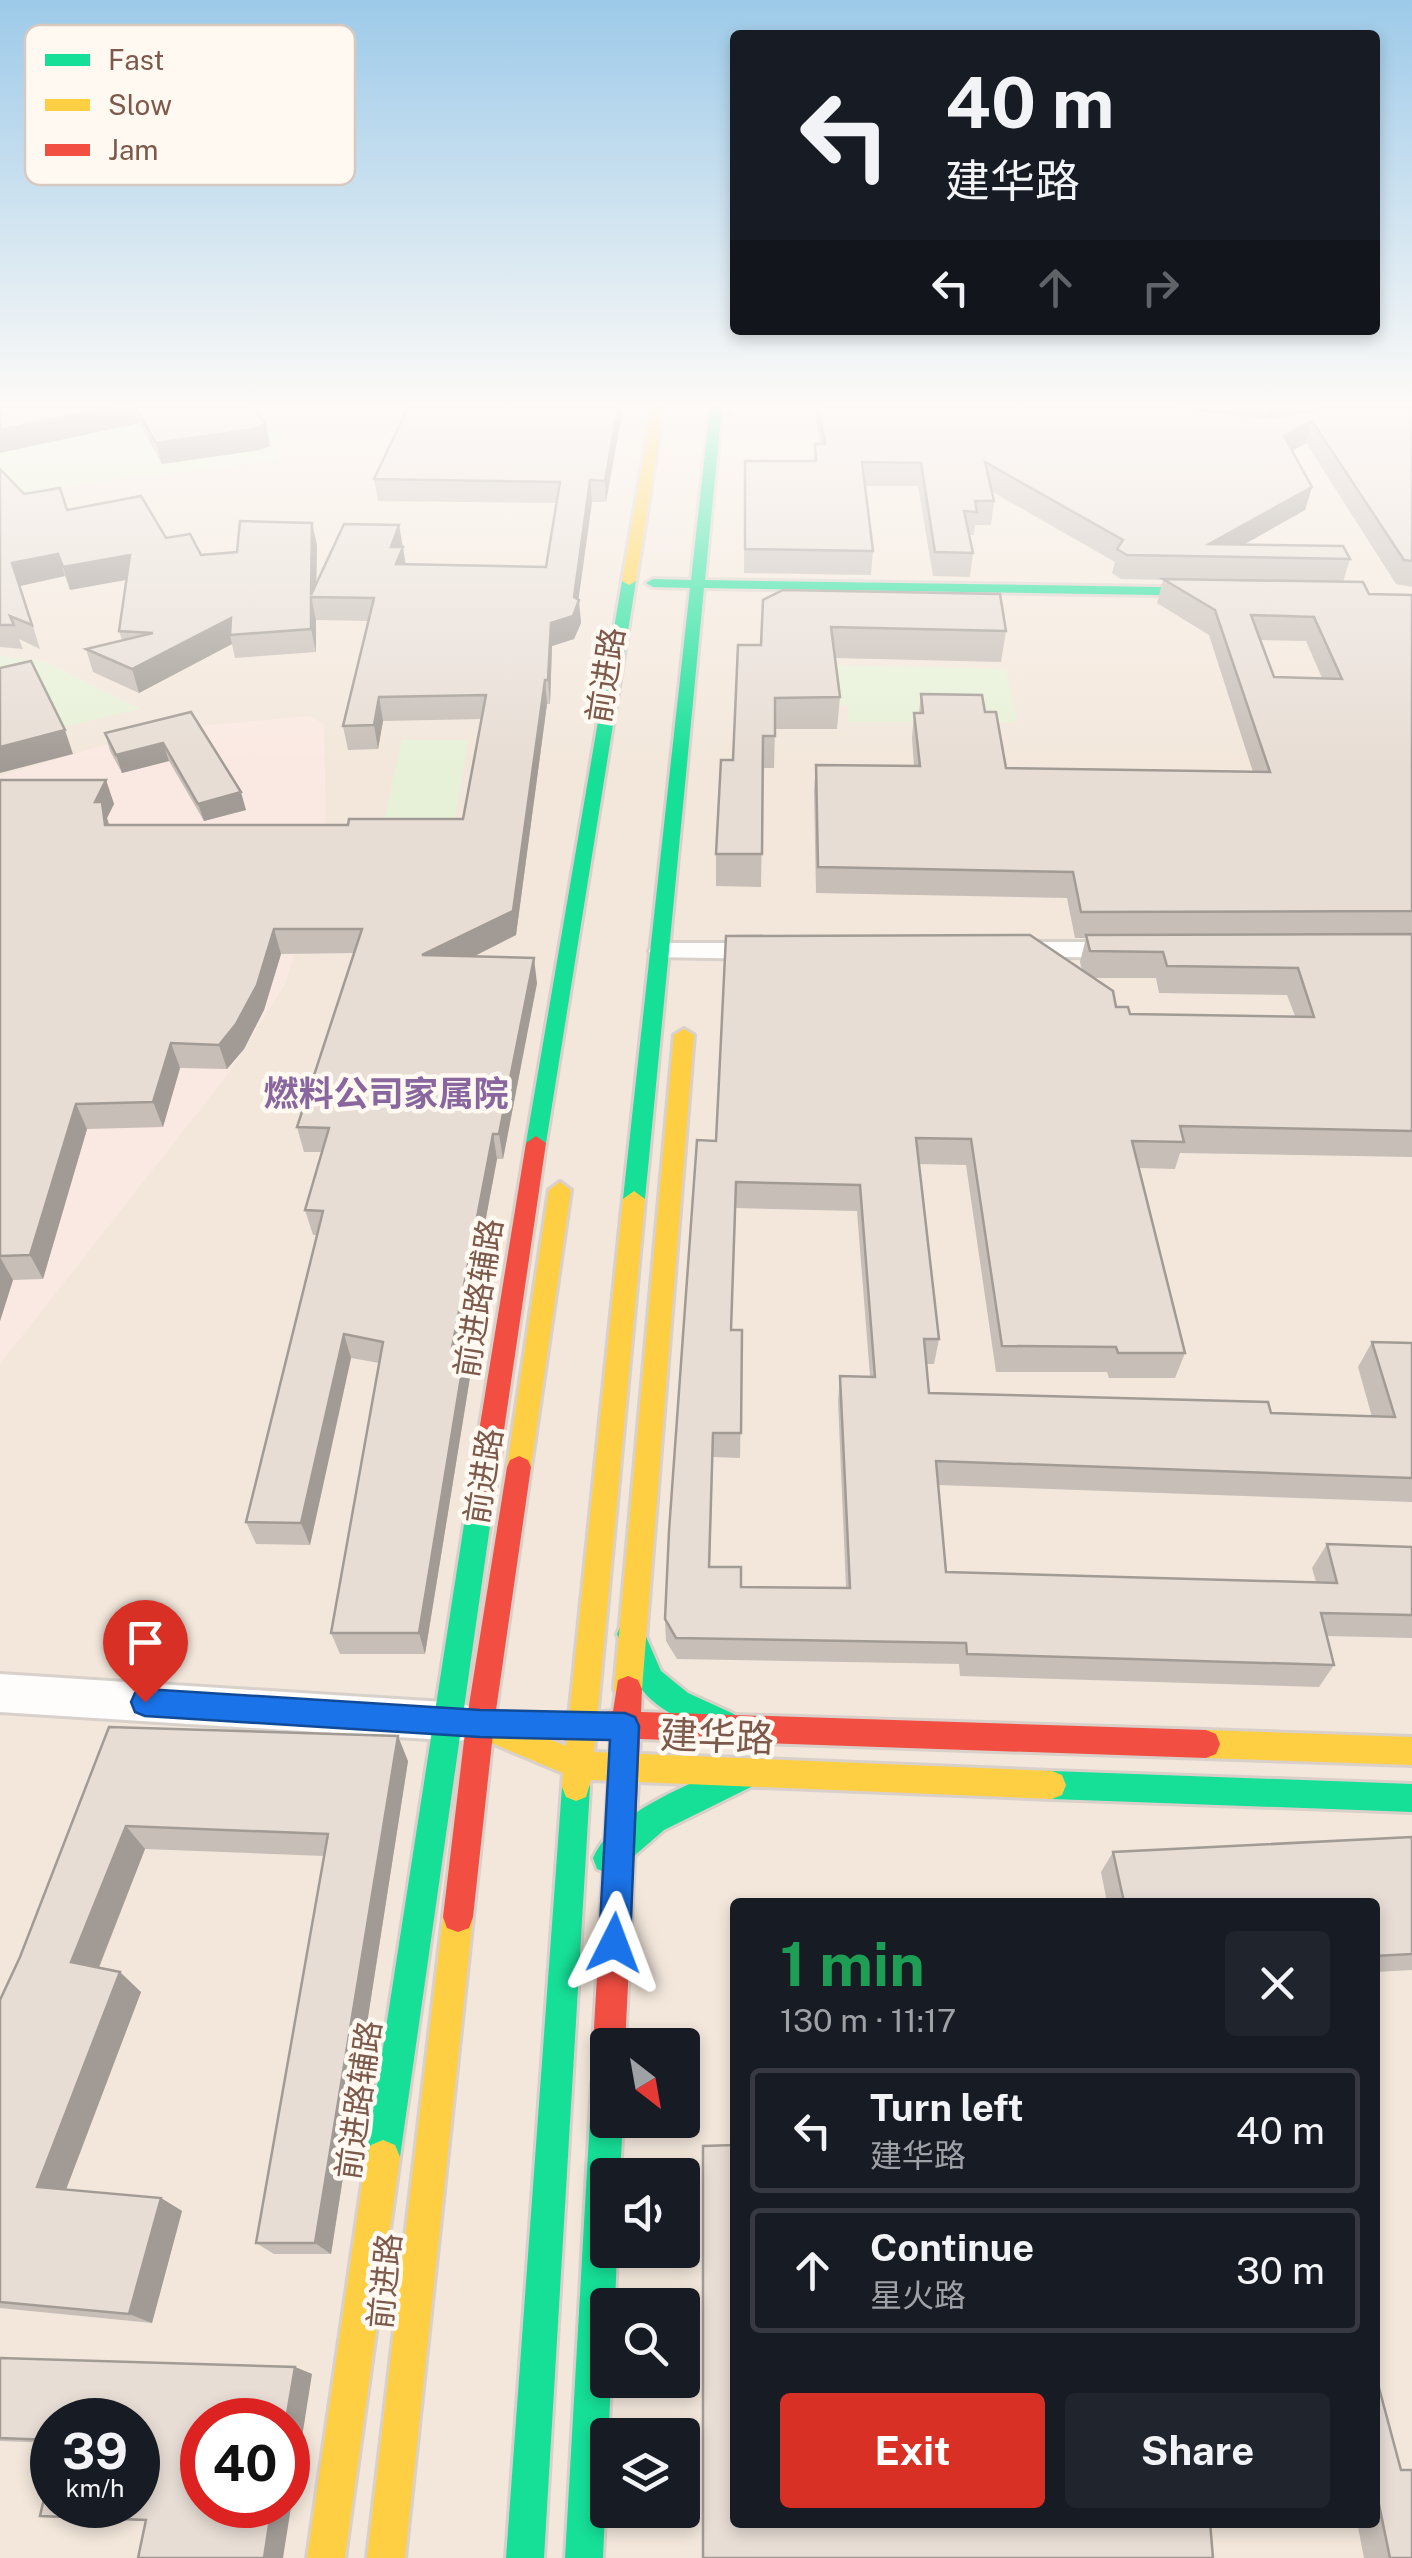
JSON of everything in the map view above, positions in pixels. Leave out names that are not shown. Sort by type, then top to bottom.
[{"type":"main road","name":"前进路辅路","points":[[326,2558],[463,1722],[563,970],[638,526]]},
{"type":"main road","points":[[659,526],[651,592],[719,576],[1250,593]]},
{"type":"main road","points":[[719,576],[722,526]]},
{"type":"main road","points":[[525,2558],[578,1765],[564,1723],[599,1549],[662,951],[719,576],[722,526]]},
{"type":"main road","points":[[610,2028],[625,1726],[686,1010]]},
{"type":"main road","name":"前进路","points":[[386,2558],[463,1722],[564,1163]]},
{"type":"main road","points":[[599,1549],[615,1604],[651,1680],[678,1702],[734,1730]]},
{"type":"main road","name":"建华路","points":[[463,1722],[1412,1750]]},
{"type":"main road","name":"建华路","points":[[463,1722],[578,1765],[623,1769],[1412,1798]]},
{"type":"main road","points":[[564,1966],[590,1885],[619,1841],[669,1811],[748,1774]]},
{"type":"main road","points":[[584,2558],[605,2138]]},
{"type":"street","points":[[983,950],[1158,950]]},
{"type":"street","points":[[662,951],[788,951]]},
{"type":"street","points":[[0,1693],[463,1722]]},
{"type":"shaded area","points":[[0,526],[1412,526],[1412,2558],[0,2558]]},
{"type":"shaded area","points":[[309,716],[324,724],[326,846],[285,984],[228,1074],[0,1364],[0,776],[155,730]]},
{"type":"green space","points":[[0,656],[43,661],[141,709],[0,741]]},
{"type":"green space","points":[[826,665],[1006,669],[1017,722],[848,722],[848,705],[787,703]]},
{"type":"green space","points":[[402,740],[468,740],[452,834],[381,834]]},
{"type":"building","points":[[0,526],[159,526],[166,538],[190,534],[201,555],[237,552],[239,526],[312,526],[311,595],[343,526],[399,526],[391,547],[403,547],[396,564],[546,567],[553,526],[584,526],[574,597],[579,600],[573,616],[551,623],[548,680],[513,911],[422,955],[534,958],[499,1134],[493,1134],[452,1348],[466,1347],[419,1633],[331,1633],[383,1342],[344,1334],[301,1523],[246,1522],[323,1211],[305,1210],[329,1128],[297,1127],[362,929],[274,929],[257,985],[236,1024],[219,1045],[171,1043],[153,1102],[76,1104],[30,1255],[0,1256],[0,780],[106,780],[95,802],[102,802],[105,825],[348,825],[349,819],[463,819],[486,695],[379,697],[374,725],[343,726],[374,598],[311,597],[311,629],[230,635],[231,618],[132,669],[86,649],[153,633],[119,631],[130,555],[63,567],[58,554],[12,563],[32,625],[10,616],[14,625],[0,625]]},
{"type":"building","points":[[745,526],[870,526],[873,551],[745,549]]},
{"type":"building","points":[[931,526],[967,526],[973,553],[935,552]]},
{"type":"building","points":[[1099,526],[1241,526],[1209,544],[1343,546],[1350,559],[1127,555],[1117,549],[1123,540]]},
{"type":"building","points":[[1382,526],[1412,526],[1412,561],[1404,560]]},
{"type":"building","points":[[1163,579],[1363,582],[1369,594],[1412,595],[1412,911],[1081,912],[1073,872],[818,867],[816,765],[920,766],[914,713],[923,713],[921,694],[982,695],[985,712],[996,712],[1006,768],[1270,772],[1215,610]],"holes":[[[1251,615],[1314,617],[1342,679],[1274,677]]]},
{"type":"building","points":[[783,590],[1000,594],[1006,631],[831,627],[840,697],[775,698],[775,736],[763,736],[762,854],[716,854],[721,760],[733,760],[738,645],[761,645],[763,600]]},
{"type":"building","points":[[31,661],[65,730],[0,747],[0,668]]},
{"type":"building","points":[[191,712],[241,792],[198,804],[163,743],[116,755],[105,733]]},
{"type":"building","points":[[1412,934],[1412,1131],[1180,1126],[1184,1142],[1132,1141],[1185,1353],[1118,1353],[1116,1347],[1002,1346],[971,1139],[916,1138],[939,1339],[924,1339],[929,1393],[1268,1402],[1271,1413],[1395,1417],[1372,1342],[1412,1343],[1412,1478],[936,1461],[946,1572],[1337,1583],[1327,1544],[1412,1547],[1412,1615],[1321,1613],[1334,1665],[967,1654],[966,1643],[676,1638],[665,1619],[669,1531],[697,1140],[716,1141],[726,936],[1030,935],[1113,991],[1116,1007],[1128,1007],[1130,1014],[1314,1017],[1298,968],[1167,966],[1163,952],[1090,951],[1086,935]],"holes":[[[736,1182],[860,1185],[875,1377],[840,1376],[850,1588],[741,1587],[741,1567],[709,1567],[713,1433],[741,1433],[742,1330],[731,1330]]]},
{"type":"building","points":[[109,1727],[398,1736],[315,2243],[256,2243],[328,1834],[126,1826],[71,1962],[120,1972],[37,2187],[161,2198],[129,2314],[0,2302],[0,2000]]},
{"type":"building","points":[[1412,1837],[1412,1954],[1380,1956],[1380,1898],[1123,1898],[1113,1852]]},
{"type":"building","points":[[730,2145],[730,2528],[1210,2528],[1213,2558],[703,2558],[703,2146]]},
{"type":"building","points":[[0,2358],[295,2367],[290,2398],[180,2398],[180,2528],[269,2528],[264,2558],[138,2558],[144,2528],[160,2528],[160,2398],[30,2398],[30,2439],[0,2438]]},
{"type":"building","points":[[1380,2392],[1401,2470],[1412,2470],[1412,2558],[1390,2558],[1380,2509]]},
{"type":"traffic: fast","points":[[634,1199],[704,526]]},
{"type":"traffic: fast","points":[[536,1143],[629,581]]},
{"type":"traffic: fast","points":[[653,583],[1220,592]]},
{"type":"traffic: fast","points":[[383,2157],[480,1505]]},
{"type":"traffic: fast","points":[[631,1634],[651,1680],[678,1702],[724,1724]]},
{"type":"traffic: fast","points":[[608,1858],[653,1819],[743,1776]]},
{"type":"traffic: fast","points":[[1052,1785],[1412,1798]]},
{"type":"traffic: fast","points":[[525,2558],[576,1787]]},
{"type":"traffic: fast","points":[[584,2558],[605,2138]]},
{"type":"traffic: slow","points":[[629,581],[638,526]]},
{"type":"traffic: slow","points":[[628,1689],[684,1035]]},
{"type":"traffic: slow","points":[[519,1467],[560,1190]]},
{"type":"traffic: slow","points":[[576,1787],[634,1199]]},
{"type":"traffic: slow","points":[[480,1724],[577,1765],[1052,1785]]},
{"type":"traffic: slow","points":[[1206,1744],[1412,1751]]},
{"type":"traffic: slow","points":[[386,2558],[458,1917]]},
{"type":"traffic: slow","points":[[326,2558],[383,2157]]},
{"type":"traffic: jam","points":[[480,1505],[536,1143]]},
{"type":"traffic: jam","points":[[458,1917],[480,1724],[519,1467]]},
{"type":"traffic: jam","points":[[610,2028],[628,1689]]},
{"type":"traffic: jam","points":[[594,1724],[1206,1744]]},
{"type":"district","name":"燃料公司家属院","points":[[386,1094]]},
{"type":"route","points":[[145,1702],[480,1724],[625,1726],[614,1943]]}]
